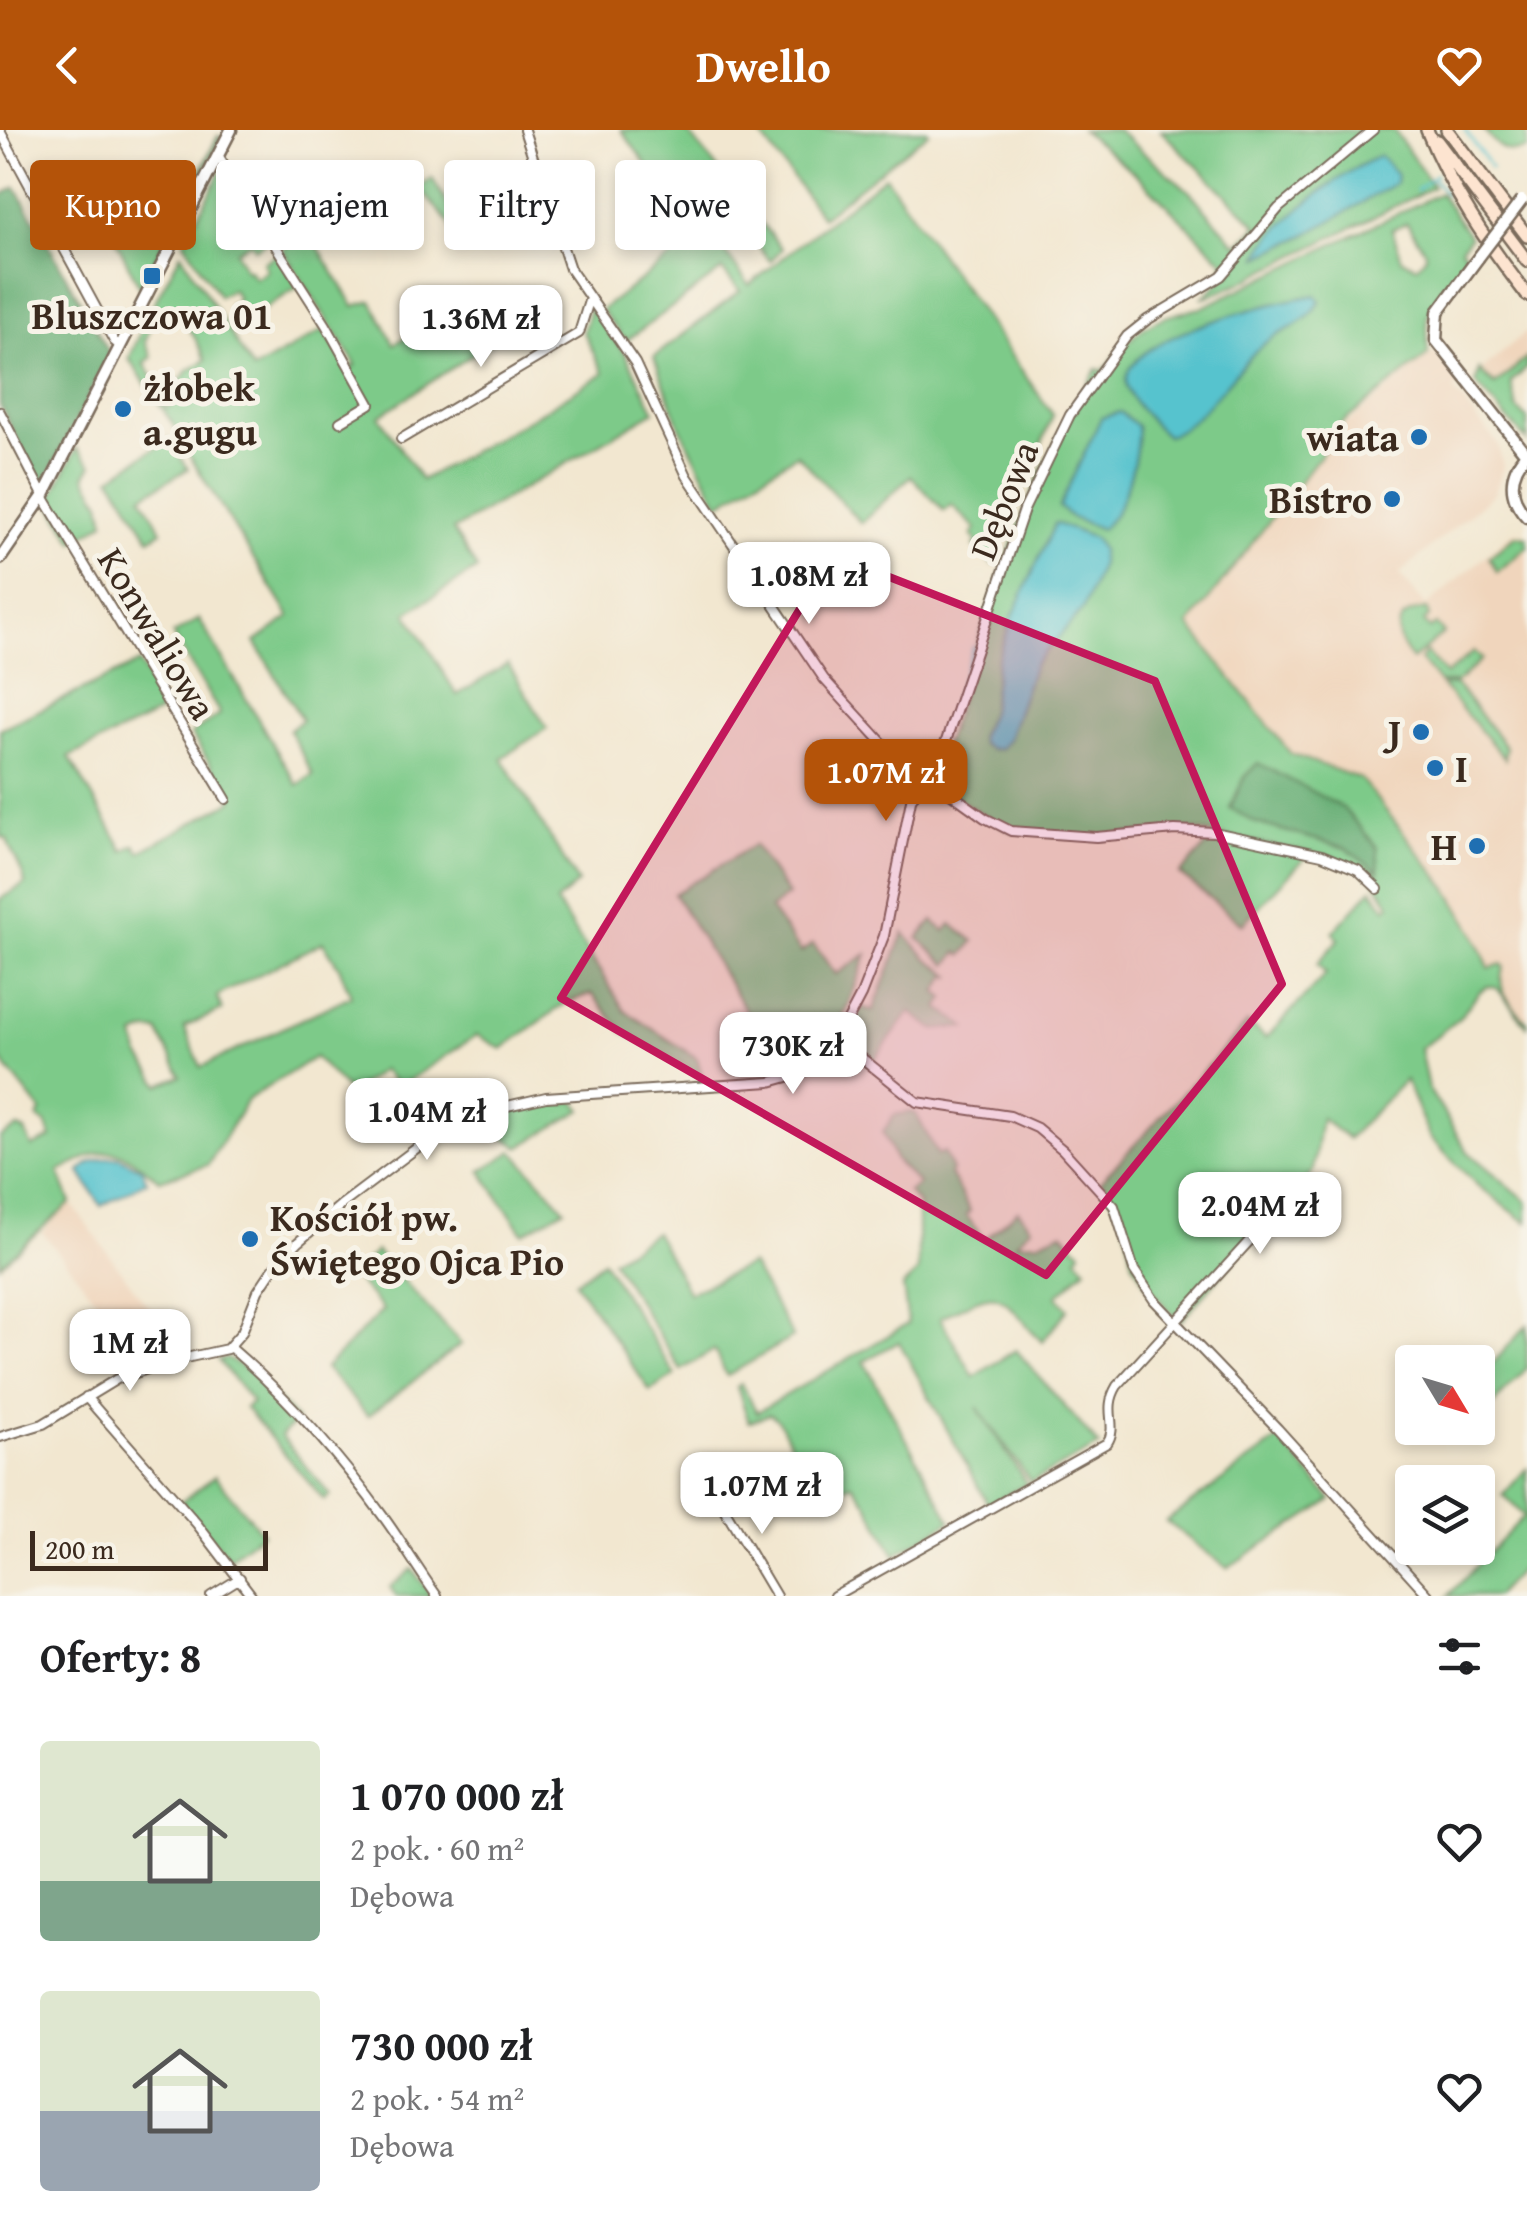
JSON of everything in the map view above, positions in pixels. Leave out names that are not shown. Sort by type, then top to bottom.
[{"type":"main road","points":[[1428,130],[1527,261]]},
{"type":"main road","points":[[1428,130],[1452,185],[1482,237],[1527,296]]},
{"type":"main road","points":[[1446,130],[1527,236]]},
{"type":"street","points":[[0,559],[44,495],[232,130]]},
{"type":"street","points":[[524,130],[568,263],[635,363],[687,476],[785,625],[854,715],[910,773],[939,785],[996,824],[1012,830],[1096,837],[1176,830],[1214,832],[1322,855],[1358,870],[1378,889]]},
{"type":"street","name":"Dębowa","points":[[230,1346],[242,1332],[264,1281],[292,1247],[438,1132],[471,1116],[536,1098],[761,1084],[796,1076],[820,1060],[838,1039],[878,954],[891,910],[908,809],[945,744],[1032,492],[1064,425],[1102,367],[1138,327],[1221,276],[1280,208],[1373,130]]},
{"type":"street","points":[[0,131],[46,220],[120,346]]},
{"type":"street","points":[[218,156],[326,325],[370,404],[340,422]]},
{"type":"street","points":[[1524,197],[1438,312],[1436,340],[1527,454],[1515,469],[1512,488],[1516,503],[1527,517]]},
{"type":"street","points":[[401,439],[580,333],[590,301]]},
{"type":"street","name":"Konwaliowa","points":[[0,412],[44,495],[226,799]]},
{"type":"street","points":[[838,1039],[917,1102],[1004,1115],[1047,1135],[1106,1195],[1118,1216],[1136,1275],[1175,1323],[1278,1429],[1429,1596]]},
{"type":"street","points":[[834,1596],[1104,1446],[1112,1435],[1108,1407],[1112,1395],[1139,1360],[1262,1227],[1222,1194]]},
{"type":"street","points":[[0,1436],[38,1426],[130,1374],[182,1358],[220,1352],[230,1346],[344,1468],[384,1518],[436,1596]]},
{"type":"street","points":[[86,1397],[198,1524],[252,1596]]},
{"type":"street","points":[[717,1497],[776,1596]]},
{"type":"street","points":[[211,1596],[240,1578]]},
{"type":"highlighted area","points":[[833,555],[1155,681],[1282,984],[1046,1275],[561,998]]},
{"type":"shaded area","points":[[1527,331],[1527,358],[1494,385],[1481,371]]},
{"type":"shaded area","points":[[1434,352],[1460,383],[1453,390],[1498,444],[1503,467],[1495,493],[1399,574],[1426,606],[1514,532],[1527,535],[1527,1028],[1496,988],[1473,931],[1448,889],[1398,823],[1361,779],[1291,754],[1189,625],[1332,436]]},
{"type":"shaded area","points":[[71,1203],[172,1334],[139,1353],[42,1232]]},
{"type":"green space","points":[[621,130],[686,130],[710,160],[643,160]]},
{"type":"green space","points":[[757,130],[927,130],[929,132],[822,217]]},
{"type":"green space","points":[[1082,130],[1117,130],[1189,191],[1237,245],[1258,226],[1160,130],[1394,130],[1433,187],[1201,299],[1223,279],[1224,262],[1138,176]]},
{"type":"green space","points":[[1484,130],[1527,130],[1527,149],[1502,149]]},
{"type":"green space","points":[[218,136],[222,137],[196,187],[196,179]]},
{"type":"green space","points":[[885,176],[1053,415],[993,564],[974,546],[977,541],[972,535],[976,529],[952,505],[944,511],[911,476],[861,523],[797,454],[719,504],[680,427],[654,357],[740,291],[722,270],[626,341],[601,310],[680,250],[724,250],[749,285]]},
{"type":"green space","points":[[432,178],[444,198],[444,217],[424,194],[424,184]]},
{"type":"green space","points":[[216,181],[216,250],[238,250],[246,271],[255,278],[267,270],[263,263],[277,254],[298,287],[242,323],[230,305],[238,299],[232,289],[219,296],[189,250],[196,250],[196,219]]},
{"type":"green space","points":[[16,187],[30,212],[30,250],[51,250],[110,354],[42,488],[0,405],[0,196]]},
{"type":"green space","points":[[1440,193],[1470,237],[1461,248],[1468,256],[1427,317],[1428,355],[1341,424],[1189,625],[1291,754],[1361,779],[1448,889],[1489,968],[1502,964],[1504,967],[1503,990],[1527,1026],[1497,988],[1488,986],[1459,1018],[1420,1049],[1428,1088],[1468,1152],[1527,1201],[1527,1223],[1477,1185],[1430,1138],[1405,1080],[1348,1139],[1321,1118],[1313,1171],[1180,1322],[1146,1285],[1133,1262],[1123,1217],[1101,1181],[1248,1023],[1266,1038],[1326,974],[1317,964],[1339,939],[1333,932],[1372,889],[1386,908],[1390,904],[1374,879],[1354,864],[1322,855],[1192,830],[1096,837],[1011,831],[959,800],[929,775],[942,751],[1026,506],[1070,413],[1097,369],[1103,371],[1135,335],[1167,316],[1201,308]],"holes":[[[1407,223],[1425,251],[1417,266],[1402,260],[1392,229]]]},
{"type":"green space","points":[[766,229],[782,249],[770,261],[761,250],[766,250]]},
{"type":"green space","points":[[121,250],[160,250],[140,288]]},
{"type":"green space","points":[[160,250],[164,250],[143,290],[140,288]]},
{"type":"green space","points":[[283,250],[320,250],[354,306],[372,301],[394,344],[470,299],[494,340],[379,416],[421,480],[604,373],[583,332],[590,308],[626,355],[655,411],[453,530],[477,569],[407,613],[457,695],[508,664],[547,728],[502,758],[578,883],[556,902],[625,1011],[697,1058],[702,1076],[624,1032],[592,994],[567,1002],[502,1049],[477,1035],[399,1087],[382,1070],[350,1093],[315,1057],[247,1100],[208,1165],[159,1180],[132,1159],[111,1152],[59,1172],[71,1203],[0,1265],[0,1137],[18,1128],[25,1131],[32,1147],[51,1138],[47,1125],[38,1118],[41,1111],[0,1059],[0,899],[25,884],[7,839],[0,836],[0,729],[139,663],[160,700],[159,713],[69,757],[124,851],[135,845],[140,852],[233,800],[191,734],[220,714],[173,635],[199,619],[297,785],[313,775],[289,730],[302,720],[255,642],[290,617],[177,430],[129,359],[147,318],[153,320],[145,342],[152,357],[144,363],[167,408],[185,396],[178,383],[189,370],[206,360],[179,317],[165,306],[161,311],[152,307],[181,253],[253,370],[324,330],[349,369],[356,365]],"holes":[[[323,942],[351,996],[201,1067],[184,1027],[222,1010],[217,996]],[[158,1031],[181,1076],[160,1085],[139,1054],[135,1036]]]},
{"type":"green space","points":[[1527,358],[1527,368],[1511,382],[1517,408],[1527,419],[1527,441],[1476,384],[1479,370],[1495,385]]},
{"type":"green space","points":[[169,439],[188,469],[142,496],[162,531],[150,539],[111,477]]},
{"type":"green space","points":[[77,448],[92,465],[85,476],[101,502],[105,522],[74,542],[51,498]]},
{"type":"green space","points":[[1516,535],[1527,537],[1527,547],[1497,572],[1489,557]]},
{"type":"green space","points":[[1427,609],[1429,616],[1424,622],[1430,629],[1436,624],[1444,633],[1412,660],[1401,643],[1398,627],[1407,615]]},
{"type":"green space","points":[[1474,651],[1482,659],[1456,683],[1439,683],[1420,660],[1426,652],[1446,675]]},
{"type":"green space","points":[[1441,685],[1456,685],[1506,747],[1505,759]]},
{"type":"green space","points":[[1258,763],[1343,808],[1377,847],[1379,872],[1346,848],[1256,823],[1230,808],[1245,776]]},
{"type":"green space","points":[[1213,839],[1307,856],[1242,924],[1180,874]]},
{"type":"green space","points":[[754,845],[788,895],[770,909],[801,952],[813,944],[836,974],[867,954],[847,1008],[829,1040],[803,1065],[785,1074],[674,894]]},
{"type":"green space","points":[[933,921],[945,931],[951,924],[974,941],[948,965],[918,938]]},
{"type":"green space","points":[[904,933],[927,958],[953,977],[947,976],[937,992],[945,998],[939,1008],[966,1027],[935,1030],[910,1012],[873,1062],[846,1037],[862,1007],[873,1011]]},
{"type":"green space","points":[[575,1101],[582,1110],[520,1147],[479,1122],[511,1108]]},
{"type":"green space","points":[[916,1114],[938,1155],[944,1152],[950,1174],[970,1211],[966,1215],[984,1240],[1018,1210],[1031,1227],[1016,1243],[1039,1242],[1062,1232],[1081,1251],[1077,1257],[1086,1268],[1057,1296],[1068,1309],[1042,1342],[998,1298],[977,1300],[940,1318],[974,1377],[1016,1350],[1099,1446],[1031,1482],[977,1407],[1027,1484],[988,1504],[899,1342],[864,1361],[951,1521],[895,1555],[853,1484],[819,1498],[778,1420],[770,1414],[749,1422],[737,1387],[741,1384],[757,1412],[908,1324],[903,1286],[918,1272],[918,1204],[908,1192],[919,1184],[896,1161],[883,1132],[894,1115]]},
{"type":"green space","points":[[513,1151],[565,1209],[523,1233],[481,1171]]},
{"type":"green space","points":[[655,1232],[689,1293],[751,1264],[793,1337],[727,1376],[714,1350],[681,1370],[612,1260]]},
{"type":"green space","points":[[376,1251],[461,1344],[368,1416],[325,1368],[383,1310],[352,1275]]},
{"type":"green space","points":[[603,1261],[675,1375],[650,1391],[575,1282]]},
{"type":"green space","points":[[1527,1325],[1527,1368],[1495,1403],[1495,1361]]},
{"type":"green space","points":[[226,1358],[251,1372],[297,1420],[281,1436],[330,1495],[324,1500],[245,1408],[252,1402],[218,1360]]},
{"type":"green space","points":[[1279,1439],[1332,1500],[1227,1568],[1166,1521]]},
{"type":"green space","points":[[1527,1468],[1527,1563],[1496,1596],[1448,1596],[1477,1565],[1495,1565],[1495,1547],[1524,1516],[1503,1495]]},
{"type":"green space","points":[[215,1476],[262,1533],[229,1559],[181,1502]]},
{"type":"green space","points":[[412,1569],[432,1596],[396,1596],[390,1587]]},
{"type":"water","points":[[1380,156],[1397,174],[1396,183],[1259,257],[1294,214],[1349,172]]},
{"type":"water","points":[[1316,295],[1320,301],[1309,316],[1253,353],[1205,408],[1180,430],[1167,436],[1130,395],[1126,381],[1133,364],[1177,335],[1240,313]]},
{"type":"water","points":[[1120,412],[1137,426],[1136,451],[1123,497],[1101,529],[1072,518],[1059,507],[1101,418]]},
{"type":"water","points":[[1055,523],[1094,538],[1101,549],[1101,564],[1083,609],[1034,665],[1008,739],[1000,749],[990,749],[979,738],[991,710],[997,660]]},
{"type":"water","points":[[119,1157],[142,1169],[147,1181],[101,1206],[80,1172],[92,1162]]},
{"type":"waterway","points":[[1465,130],[1491,168]]},
{"type":"waterway","points":[[1417,190],[1436,174]]},
{"type":"waterway","points":[[1434,180],[1446,194]]},
{"type":"waterway","points":[[950,712],[973,647]]},
{"type":"place","name":"Bluszczowa 01","points":[[152,276]]},
{"type":"place","name":"żłobek a.gugu","points":[[123,409]]},
{"type":"place","name":"wiata","points":[[1419,437]]},
{"type":"place","name":"Bistro","points":[[1392,499]]},
{"type":"place","name":"J","points":[[1421,732]]},
{"type":"place","name":"I","points":[[1435,768]]},
{"type":"place","name":"H","points":[[1477,846]]},
{"type":"place","name":"Kościół pw. Świętego Ojca Pio","points":[[250,1239]]}]
